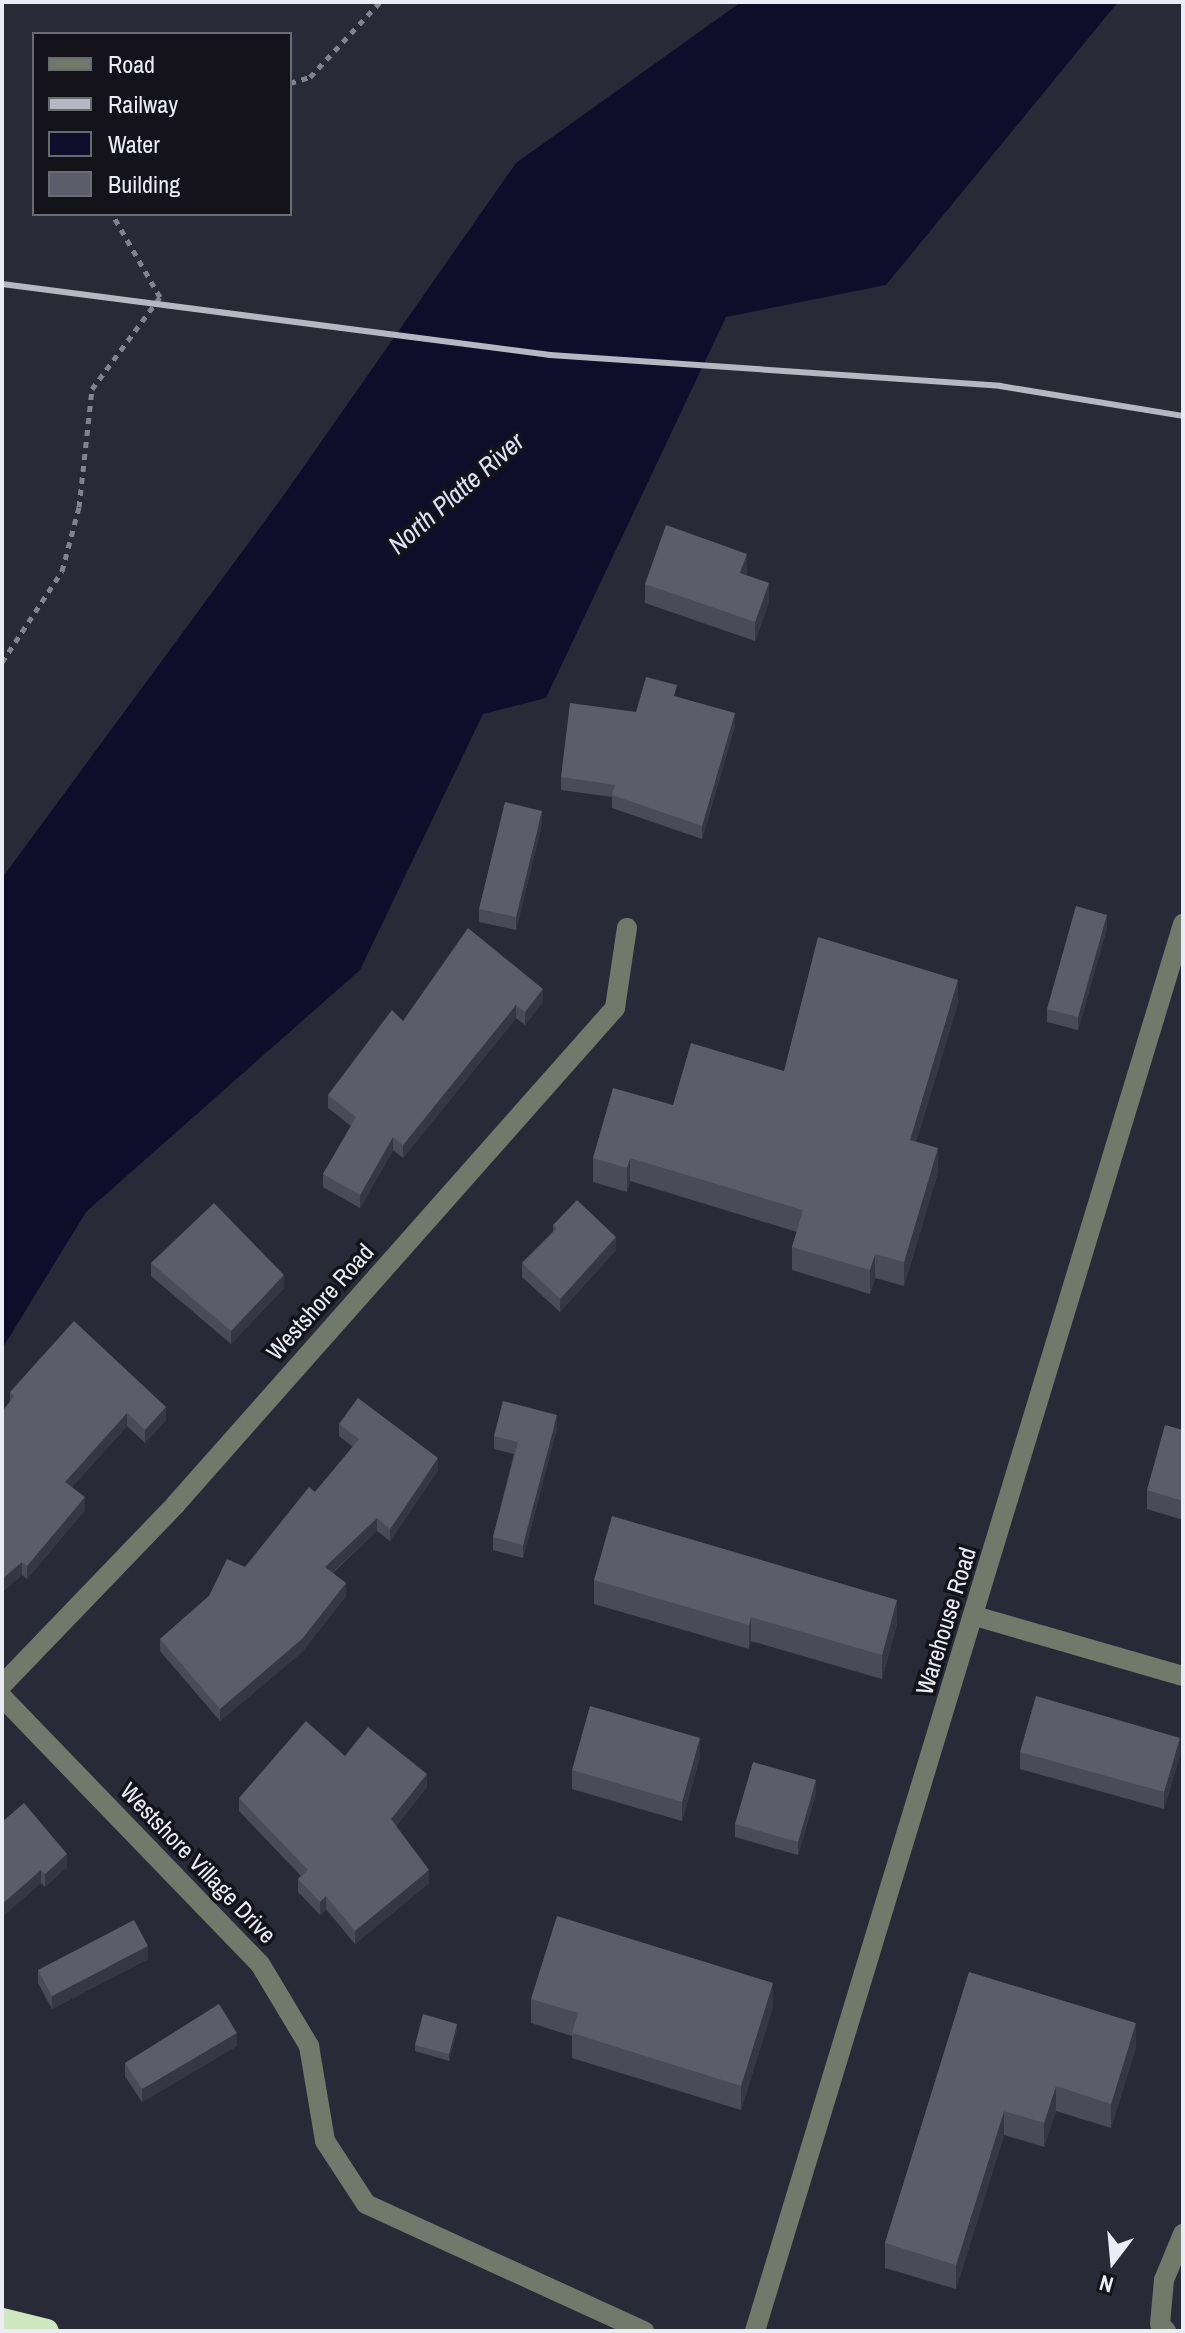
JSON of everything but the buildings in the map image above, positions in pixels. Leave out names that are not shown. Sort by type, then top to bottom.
[{"type":"highway","points":[[2,2320],[47,2331]]},
{"type":"street","name":"Warehouse Road","points":[[755,2331],[1183,924]]},
{"type":"street","name":"Westshore Road","points":[[2,1685],[175,1505],[615,1008],[627,928]]},
{"type":"street","points":[[975,1616],[1183,1676]]},
{"type":"street","name":"Westshore Village Drive","points":[[2,1697],[260,1964],[309,2046],[325,2141],[366,2204],[644,2331]]},
{"type":"street","points":[[1166,2331],[1160,2324],[1180,2247]]},
{"type":"path","points":[[292,82],[310,77],[380,2]]},
{"type":"path","points":[[2,662],[62,571],[79,507],[92,389],[160,297],[113,216]]},
{"type":"water","name":"North Platte River","points":[[741,2],[1118,2],[886,285],[726,317],[546,698],[483,714],[360,970],[86,1212],[2,1349],[2,878],[286,492],[516,163]]},
{"type":"railway","points":[[2,284],[550,355],[1000,386],[1183,416]]}]
